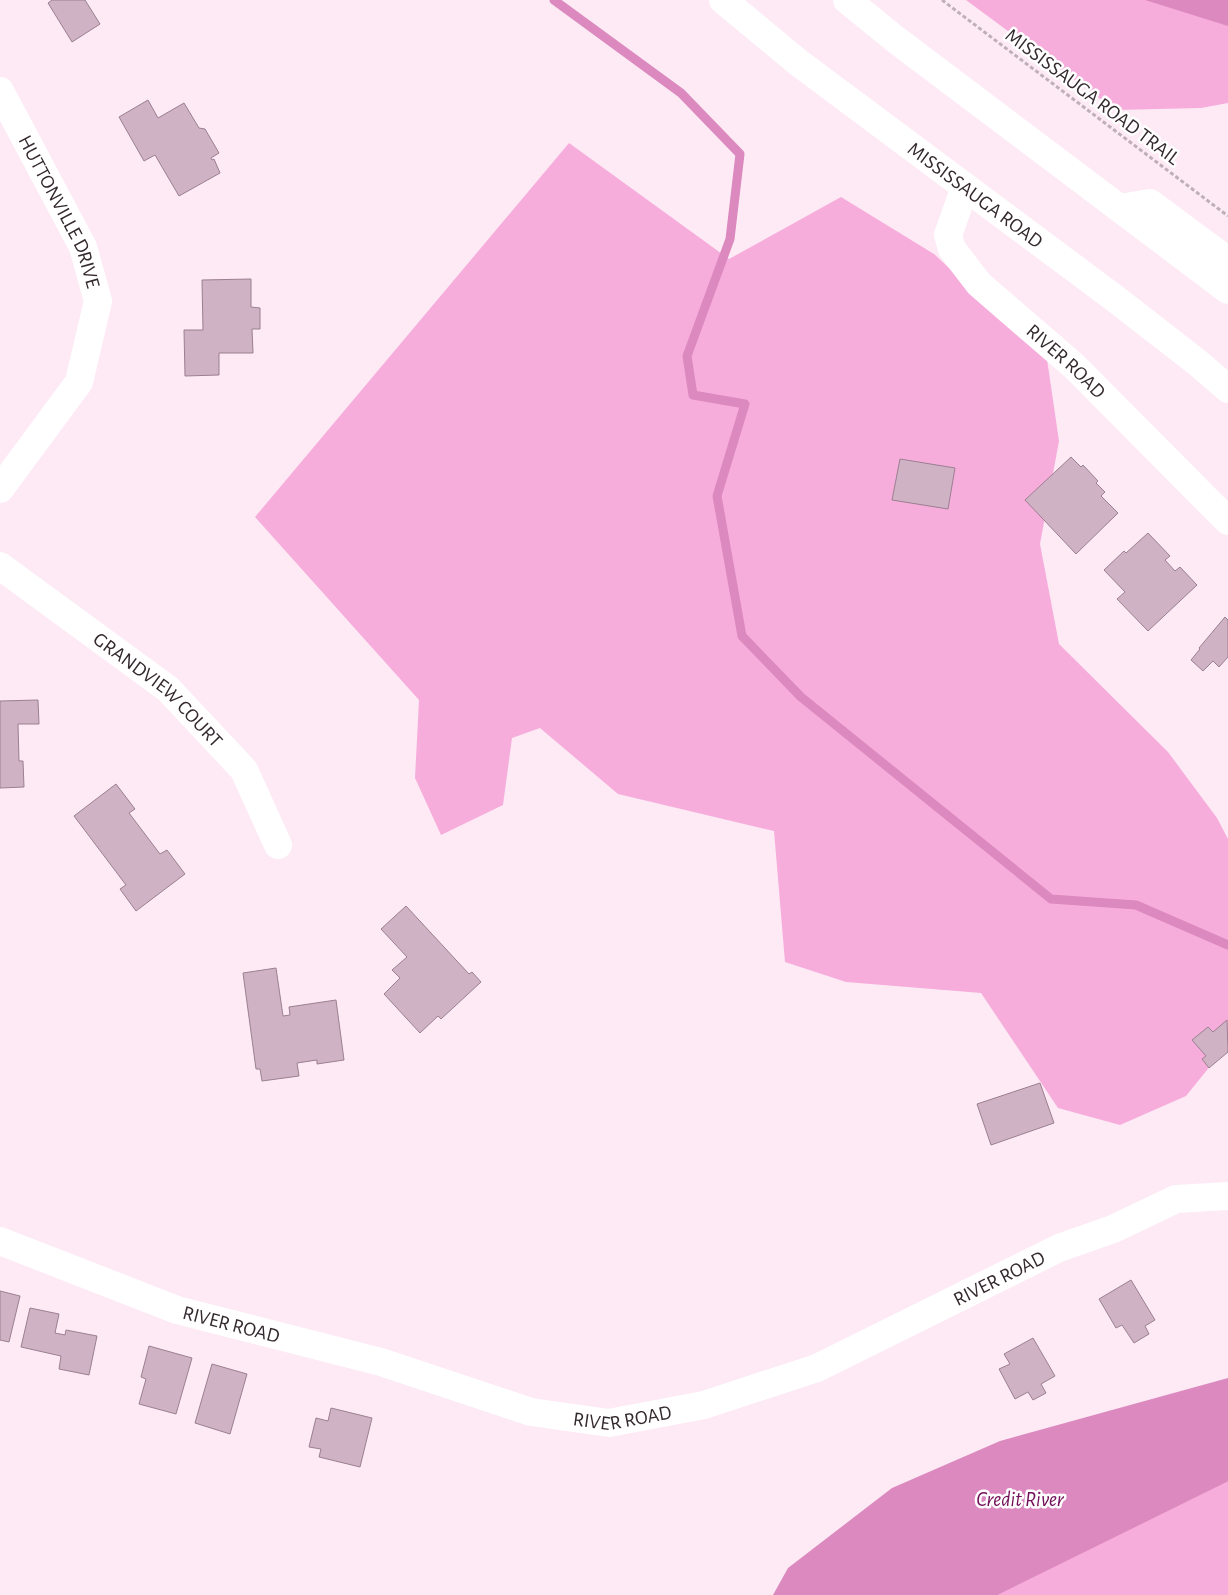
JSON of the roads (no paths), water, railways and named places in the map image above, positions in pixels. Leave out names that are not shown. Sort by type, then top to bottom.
[{"type":"street","name":"MISSISSAUGA ROAD","points":[[723,0],[799,63],[1158,332],[1228,389]]},
{"type":"street","points":[[847,0],[903,45],[1228,290]]},
{"type":"street","name":"HUTTONVILLE DRIVE","points":[[0,91],[83,247],[98,301],[79,382],[0,489]]},
{"type":"street","name":"RIVER ROAD","points":[[965,186],[948,235],[952,249],[979,284],[1074,366],[1228,521]]},
{"type":"street","points":[[1120,208],[1150,202],[1228,261]]},
{"type":"street","name":"GRANDVIEW COURT","points":[[0,566],[168,689],[244,770],[278,845]]},
{"type":"street","name":"RIVER ROAD","points":[[0,1241],[177,1310],[381,1362],[532,1412],[609,1423],[704,1405],[817,1368],[1059,1248],[1113,1230],[1176,1199],[1228,1196]]},
{"type":"water","points":[[1145,0],[1228,0],[1228,26]]},
{"type":"water","name":"Credit River","points":[[1228,1378],[1228,1451],[1167,1468],[1095,1537],[953,1587],[941,1595],[773,1595],[788,1568],[892,1488],[1000,1441]]},
{"type":"waterway","points":[[554,0],[681,93],[740,154],[730,239],[687,356],[693,395],[745,404],[717,496],[742,636],[801,697],[1051,899],[1136,905],[1228,945]]},
{"type":"waterway","name":"Credit River","points":[[942,1595],[1228,1454]]}]
